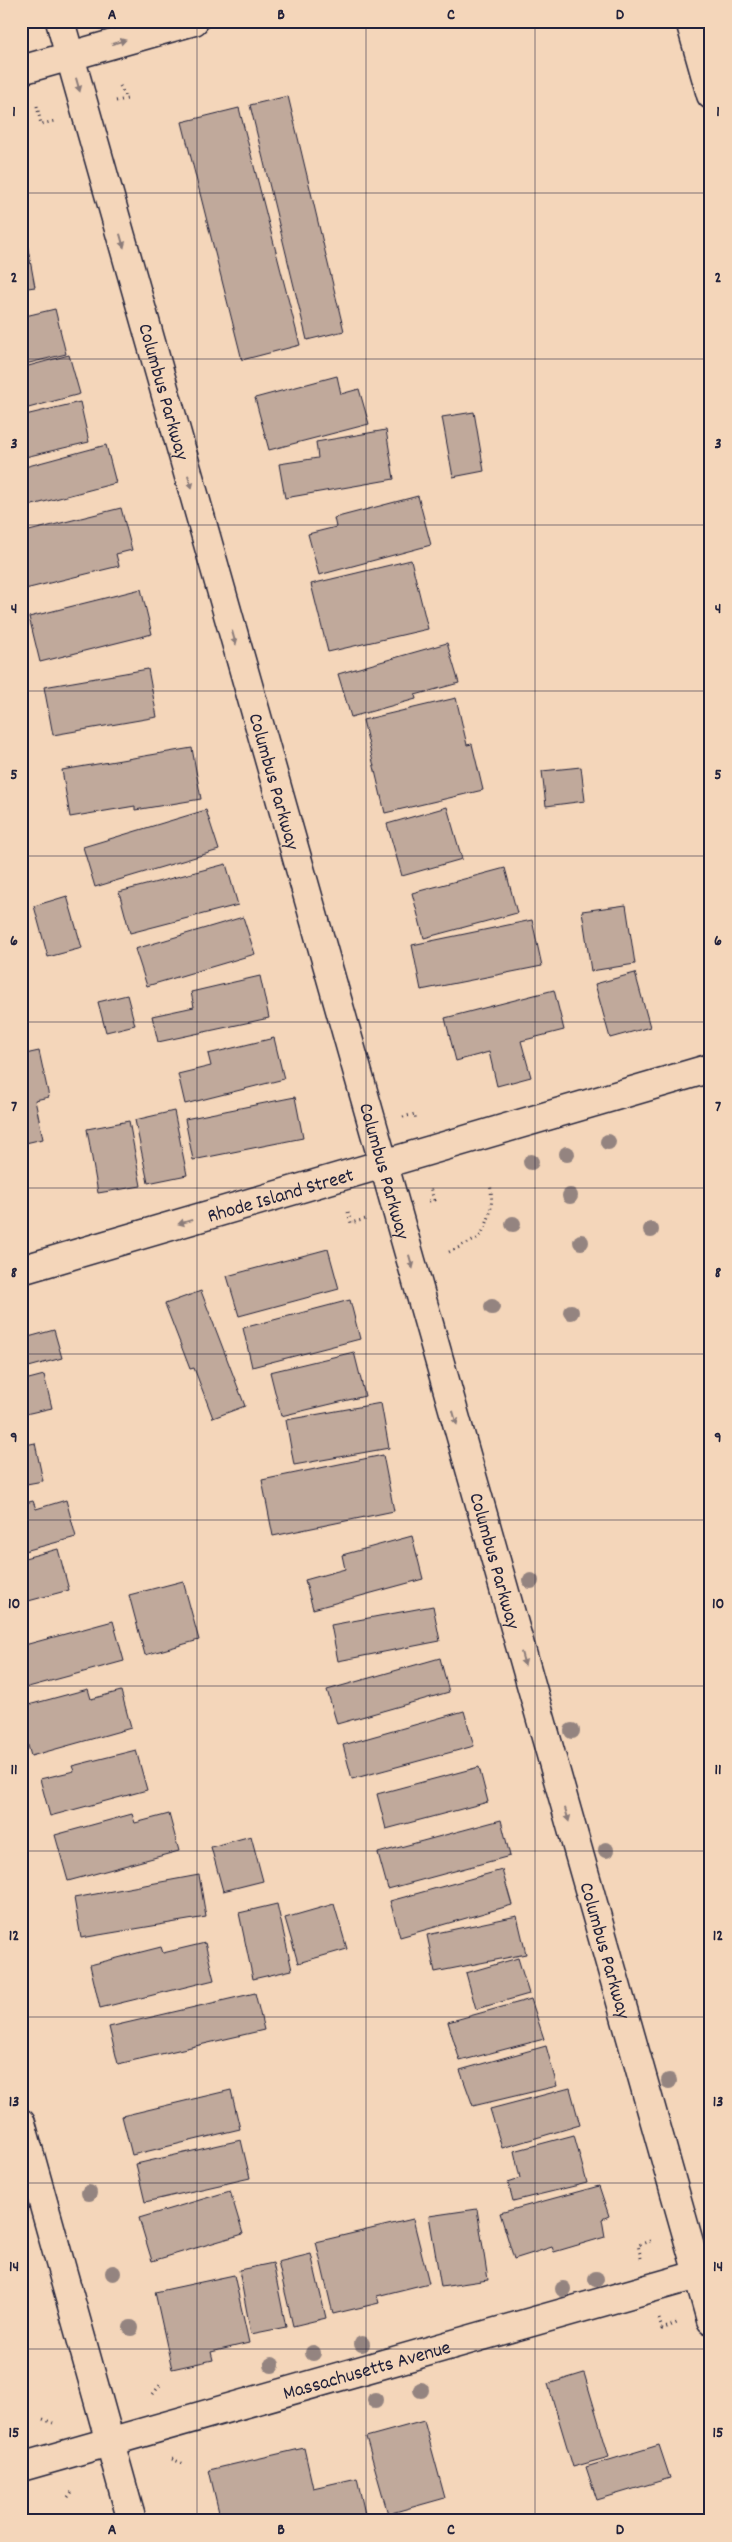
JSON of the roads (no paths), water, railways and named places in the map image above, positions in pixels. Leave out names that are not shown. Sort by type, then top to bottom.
[{"type":"street","name":"Columbus Parkway","points":[[60,21],[383,1164],[704,2273],[711,2320]]},
{"type":"street","points":[[21,70],[194,21]]},
{"type":"street","points":[[690,21],[711,95]]},
{"type":"street","name":"Rhode Island Street","points":[[21,1270],[711,1068]]},
{"type":"street","points":[[21,2123],[132,2521]]},
{"type":"street","name":"Massachusetts Avenue","points":[[21,2467],[704,2273]]}]
